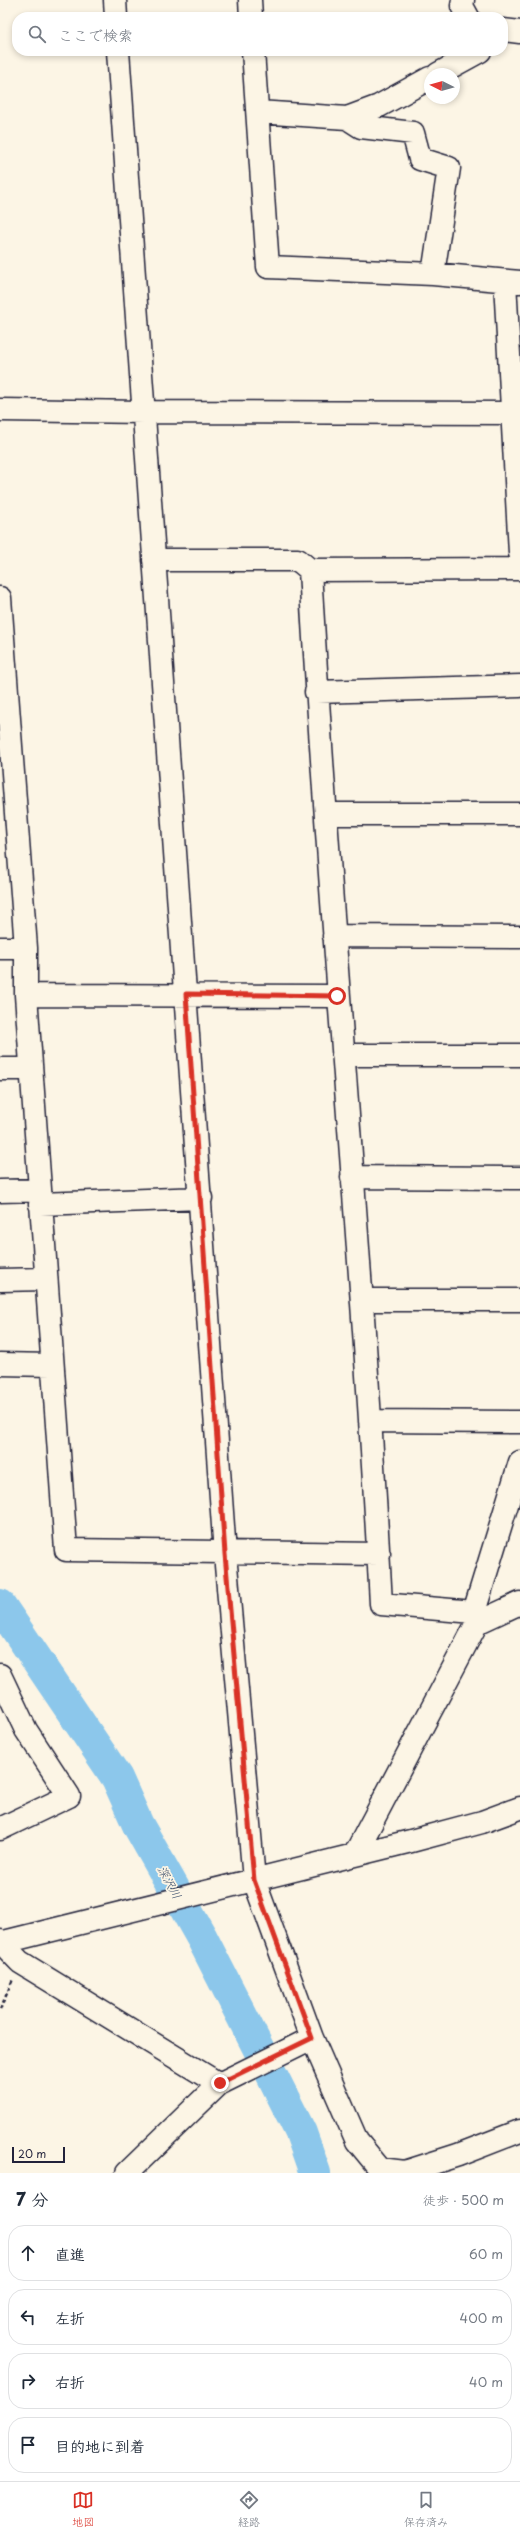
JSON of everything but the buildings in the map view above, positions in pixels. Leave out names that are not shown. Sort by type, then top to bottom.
[{"type":"street","points":[[115,0],[116,12]]},
{"type":"street","points":[[250,0],[251,12]]},
{"type":"street","points":[[463,0],[462,6],[465,12]]},
{"type":"street","points":[[118,56],[201,1198],[225,1554],[254,1880],[311,2038],[356,2141],[380,2169],[405,2172],[458,2155],[520,2132]]},
{"type":"street","points":[[253,56],[268,268],[433,274],[513,282],[520,553]]},
{"type":"street","points":[[449,68],[471,56]]},
{"type":"street","points":[[258,112],[347,118],[379,106],[424,81]]},
{"type":"street","points":[[347,118],[361,127],[413,133],[420,159],[449,168],[433,274]]},
{"type":"street","points":[[0,410],[516,413]]},
{"type":"street","points":[[154,560],[298,560],[310,570],[520,569]]},
{"type":"street","points":[[310,570],[316,692],[326,814],[337,996],[362,1300],[381,1604],[476,1618],[520,1603]]},
{"type":"street","points":[[0,598],[8,820],[26,948],[26,995],[39,1197],[66,1550],[225,1554],[379,1554]]},
{"type":"street","points":[[316,692],[520,686]]},
{"type":"street","points":[[326,814],[520,814]]},
{"type":"street","points":[[334,936],[520,937]]},
{"type":"street","points":[[0,948],[26,948]]},
{"type":"street","points":[[26,995],[186,994],[337,996]]},
{"type":"street","points":[[343,1055],[520,1054]]},
{"type":"street","points":[[0,1070],[31,1069]]},
{"type":"street","points":[[352,1177],[520,1178]]},
{"type":"street","points":[[0,1190],[39,1197],[201,1198]]},
{"type":"street","points":[[0,1280],[46,1279]]},
{"type":"street","points":[[362,1300],[520,1300]]},
{"type":"street","points":[[0,1364],[52,1365]]},
{"type":"street","points":[[370,1421],[520,1422]]},
{"type":"street","points":[[355,1854],[476,1618],[520,1462]]},
{"type":"street","points":[[0,1675],[26,1730],[69,1796],[0,1829]]},
{"type":"street","points":[[0,1942],[222,1889],[482,1822],[520,1808]]},
{"type":"street","points":[[0,1942],[20,1962],[219,2084]]},
{"type":"street","points":[[127,2173],[219,2084],[311,2038]]},
{"type":"path","points":[[0,2010],[20,1962]]},
{"type":"waterway","name":"深沢川","points":[[0,1605],[117,1778],[138,1825],[202,1938],[272,2075],[301,2133],[315,2173]]},
{"type":"route","points":[[220,2083],[312,2038],[254,1880],[225,1554],[186,994],[337,996]]}]
